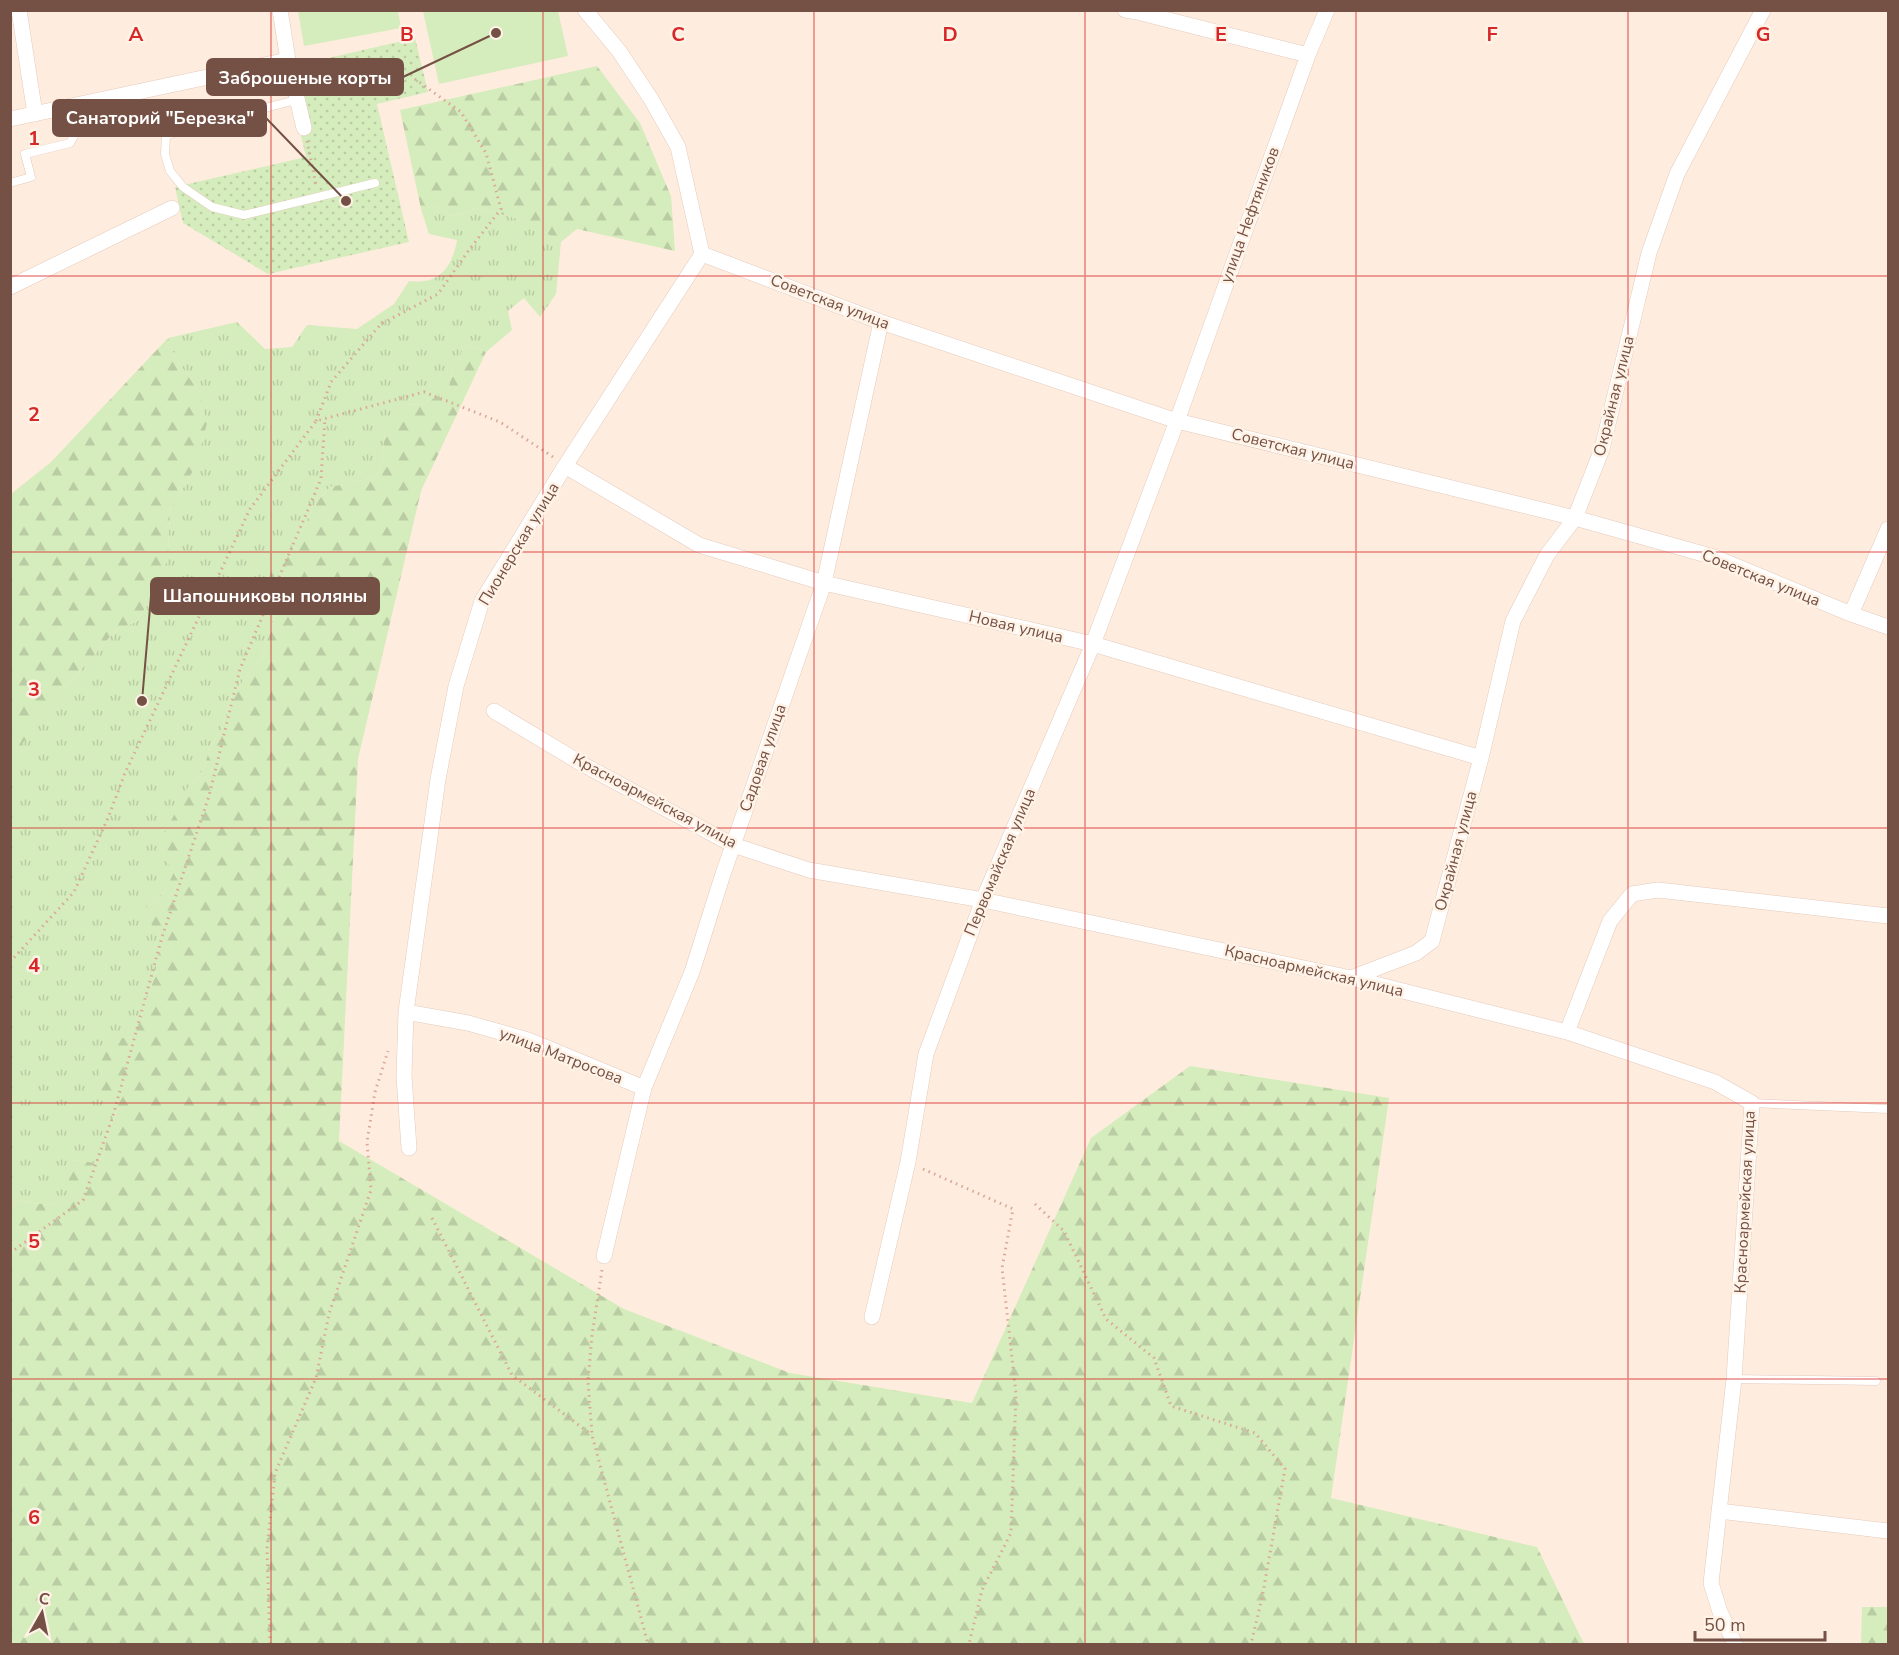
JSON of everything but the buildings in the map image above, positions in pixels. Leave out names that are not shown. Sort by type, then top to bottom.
[{"type":"street","points":[[19,10],[35,114]]},
{"type":"street","points":[[280,10],[296,100],[304,128]]},
{"type":"street","points":[[585,10],[619,51],[651,99],[678,147],[702,254]]},
{"type":"street","points":[[1125,10],[1308,55]]},
{"type":"street","name":"улица Нефтяников","points":[[1177,421],[1308,55],[1327,10]]},
{"type":"street","name":"Окрайная улица","points":[[1351,978],[1416,953],[1432,941],[1481,758],[1513,621],[1547,555],[1575,518],[1602,449],[1649,253],[1673,185],[1762,10]]},
{"type":"street","points":[[10,119],[288,60]]},
{"type":"street","points":[[10,287],[172,208]]},
{"type":"street","name":"Советская улица","points":[[702,254],[881,322],[1177,421],[1575,518],[1714,557],[1888,627]]},
{"type":"street","name":"Пионерская улица","points":[[409,1148],[404,1076],[406,1012],[438,779],[456,686],[482,601],[702,254]]},
{"type":"street","name":"Садовая улица","points":[[604,1256],[644,1088],[692,972],[733,845],[824,583],[881,322]]},
{"type":"street","name":"Первомайская улица","points":[[872,1317],[908,1162],[926,1054],[983,900],[1093,644],[1177,421]]},
{"type":"street","name":"Новая улица","points":[[566,466],[699,545],[824,583],[1093,644],[1481,758]]},
{"type":"street","points":[[1851,614],[1888,529]]},
{"type":"street","name":"Красноармейская улица","points":[[494,711],[584,765],[733,845],[809,870],[983,900],[1351,978],[1567,1032],[1715,1082],[1752,1103],[1734,1379],[1711,1583],[1720,1612],[1735,1644]]},
{"type":"street","points":[[1567,1032],[1610,921],[1632,894],[1658,890],[1888,916]]},
{"type":"street","name":"улица Матросова","points":[[406,1012],[468,1023],[528,1040],[644,1088]]},
{"type":"street","points":[[1719,1511],[1888,1531]]},
{"type":"lane","points":[[296,100],[166,135],[165,154],[170,171],[183,187],[212,207],[244,215],[375,183]]},
{"type":"lane","points":[[10,183],[31,177],[25,154],[70,143],[93,102]]},
{"type":"lane","points":[[1752,1103],[1888,1109]]},
{"type":"lane","points":[[1734,1379],[1876,1381]]},
{"type":"path","points":[[10,962],[74,892],[108,818],[125,773],[250,509],[316,421],[331,382],[381,324],[438,294],[501,209],[486,153],[461,112],[412,76]]},
{"type":"path","points":[[304,128],[319,197]]},
{"type":"path","points":[[316,421],[424,392],[500,422],[566,466]]},
{"type":"path","points":[[10,1253],[83,1200],[113,1116],[162,937],[208,796],[240,669],[321,479],[325,418]]},
{"type":"path","points":[[270,1644],[267,1550],[275,1473],[316,1378],[329,1314],[371,1190],[367,1142],[375,1092],[392,1036],[405,1031]]},
{"type":"path","points":[[908,1162],[1013,1209],[1002,1268],[1016,1394],[1011,1533],[982,1590],[969,1644]]},
{"type":"path","points":[[1035,1204],[1064,1231],[1106,1319],[1154,1358],[1171,1406],[1255,1433],[1285,1469],[1262,1598],[1251,1644]]},
{"type":"path","points":[[432,1218],[512,1375],[592,1435]]},
{"type":"path","points":[[604,1256],[592,1335],[588,1381],[592,1435],[648,1644]]},
{"type":"green space","points":[[298,11],[398,11],[401,28],[304,46]]},
{"type":"green space","points":[[423,11],[558,11],[568,56],[439,84]]},
{"type":"green space","points":[[415,38],[428,92],[377,104],[409,242],[268,274],[183,223],[175,187],[306,157],[285,68]]},
{"type":"green space","points":[[597,66],[640,123],[671,196],[675,251],[577,229],[561,242],[528,222],[479,208],[451,216],[435,206],[421,209],[400,110]]},
{"type":"green space","points":[[435,206],[451,216],[479,208],[529,222],[561,242],[556,294],[540,317],[524,298],[508,311],[512,330],[486,352],[466,344],[454,367],[448,390],[422,403],[405,404],[385,433],[381,469],[374,478],[330,487],[315,504],[293,549],[269,580],[279,603],[262,657],[232,695],[222,728],[210,748],[203,770],[188,788],[158,854],[176,870],[165,891],[147,907],[147,918],[161,938],[155,976],[134,1037],[112,1040],[118,1108],[108,1131],[104,1155],[96,1163],[73,1160],[70,1181],[85,1198],[52,1205],[11,1201],[10,760],[48,707],[116,630],[136,622],[153,596],[168,557],[170,510],[196,466],[199,392],[175,357],[168,338],[237,322],[265,349],[292,347],[307,325],[357,329],[394,304],[409,281],[419,282],[436,277],[448,266],[457,240],[429,234],[421,209]]},
{"type":"green space","points":[[168,338],[175,357],[199,392],[207,423],[196,466],[170,510],[168,557],[153,596],[136,622],[116,630],[48,707],[11,760],[11,494],[51,462]]},
{"type":"green space","points":[[466,344],[486,352],[421,491],[358,759],[339,1141],[624,1309],[790,1373],[972,1403],[1091,1138],[1190,1066],[1389,1098],[1331,1498],[1537,1547],[1584,1644],[11,1644],[11,1201],[52,1205],[84,1198],[69,1181],[66,1169],[73,1160],[96,1163],[104,1155],[108,1131],[118,1109],[97,1095],[102,1060],[112,1039],[134,1037],[155,976],[161,939],[147,918],[147,907],[165,891],[175,870],[158,854],[160,842],[188,788],[203,770],[210,748],[222,728],[232,695],[262,657],[279,604],[269,580],[273,557],[293,549],[315,504],[330,487],[374,478],[381,469],[385,433],[395,410],[405,404],[411,405],[427,401],[448,390],[454,367]]},
{"type":"green space","points":[[1862,1607],[1888,1607],[1888,1644],[1861,1644]]},
{"type":"place","name":"Заброшеные корты","points":[[496,33]]},
{"type":"place","name":"Санаторий \"Березка\"","points":[[346,201]]},
{"type":"place","name":"Шапошниковы поляны","points":[[142,701]]}]
